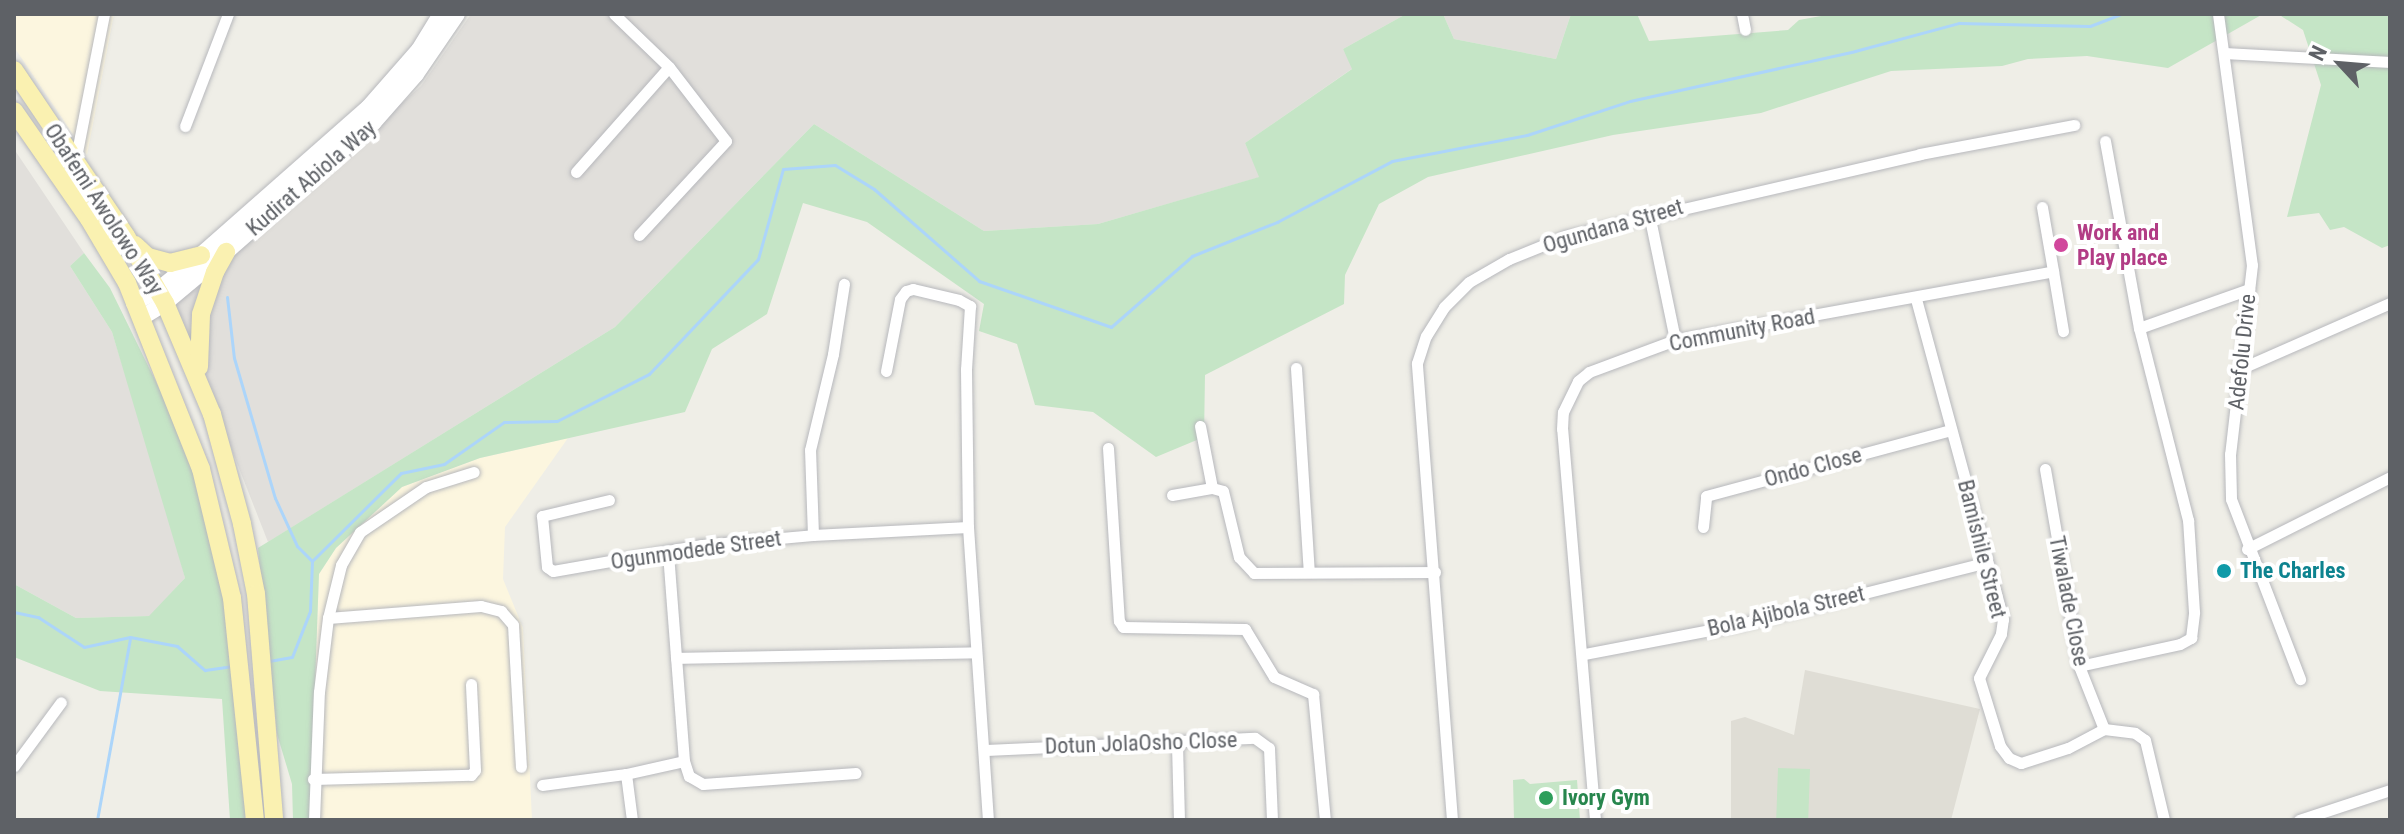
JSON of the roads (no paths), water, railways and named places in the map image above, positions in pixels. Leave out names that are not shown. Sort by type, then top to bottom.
[{"type":"main road","name":"Kudirat Abiola Way","points":[[161,297],[201,255],[377,99],[419,50],[441,14]]},
{"type":"main road","name":"Kudirat Abiola Way","points":[[138,311],[226,252],[324,169],[395,102],[457,14]]},
{"type":"main road","name":"Obafemi Awolowo Way","points":[[14,70],[126,236],[161,297],[199,378],[228,466],[256,594],[274,820]]},
{"type":"main road","name":"Obafemi Awolowo Way","points":[[14,111],[102,238],[162,362],[201,469],[232,598],[255,818]]},
{"type":"main road","points":[[126,236],[153,260],[171,263],[201,255]]},
{"type":"main road","points":[[199,378],[197,345],[201,314],[215,272],[226,252]]},
{"type":"street","points":[[75,163],[104,14]]},
{"type":"street","points":[[185,126],[228,14]]},
{"type":"street","points":[[614,14],[669,67],[726,141],[639,235]]},
{"type":"street","points":[[1742,14],[1745,30]]},
{"type":"street","name":"Adefolu Drive","points":[[2218,14],[2248,215],[2252,265],[2229,476],[2231,499],[2247,549],[2300,679]]},
{"type":"street","points":[[2225,53],[2390,62]]},
{"type":"street","points":[[576,172],[669,67]]},
{"type":"street","name":"Ogundana Street","points":[[1452,820],[1417,363],[1426,336],[1444,307],[1469,282],[1509,259],[1566,236],[1649,214],[2074,125]]},
{"type":"street","points":[[2079,666],[2180,644],[2191,638],[2193,627],[2188,520],[2139,328],[2105,141]]},
{"type":"street","points":[[2042,207],[2063,331]]},
{"type":"street","points":[[1649,214],[1675,340]]},
{"type":"street","name":"Community Road","points":[[1595,820],[1563,412],[1578,381],[1589,372],[1675,340],[1916,299],[2053,271]]},
{"type":"street","points":[[813,535],[810,450],[833,354],[844,284]]},
{"type":"street","points":[[886,371],[900,299],[906,291],[913,289],[959,300],[970,306],[966,369],[968,527],[975,652],[986,750],[988,820]]},
{"type":"street","points":[[2139,328],[2249,289]]},
{"type":"street","name":"Bamishile Street","points":[[1916,299],[2003,619],[2001,634],[1982,671],[1980,686],[2000,746],[2009,758],[2021,763],[2104,729]]},
{"type":"street","points":[[2242,368],[2390,303]]},
{"type":"street","points":[[1296,368],[1309,572]]},
{"type":"street","points":[[1200,426],[1212,488]]},
{"type":"street","name":"Ondo Close","points":[[1703,527],[1706,496],[1951,430]]},
{"type":"street","points":[[1108,448],[1119,621],[1123,627],[1245,629],[1274,677],[1313,694],[1325,820]]},
{"type":"street","name":"Tiwalade Close","points":[[2045,469],[2079,666],[2104,729]]},
{"type":"street","points":[[314,820],[313,779],[328,618],[341,565],[360,532],[426,487],[474,472]]},
{"type":"street","points":[[2247,549],[2390,477]]},
{"type":"street","points":[[1172,495],[1212,488],[1223,491],[1239,557],[1246,567],[1268,575],[1435,572]]},
{"type":"street","name":"Ogunmodede Street","points":[[609,500],[542,516],[547,567],[553,571],[570,569],[668,551],[813,535],[968,527]]},
{"type":"street","points":[[668,551],[684,761],[689,776],[703,784],[856,773]]},
{"type":"street","name":"Bola Ajibola Street","points":[[1584,654],[1741,624],[1987,562]]},
{"type":"street","points":[[328,618],[481,606],[501,611],[513,625],[521,767]]},
{"type":"street","points":[[676,658],[975,652]]},
{"type":"street","points":[[313,779],[471,775],[475,770],[471,684]]},
{"type":"street","points":[[14,766],[61,702]]},
{"type":"street","points":[[2104,729],[2135,733],[2145,740],[2164,820]]},
{"type":"street","name":"Dotun JolaOsho Close","points":[[986,750],[1177,744],[1255,738],[1269,748],[1272,820]]},
{"type":"street","points":[[1177,744],[1179,820]]},
{"type":"street","points":[[542,785],[626,774],[684,761]]},
{"type":"street","points":[[626,774],[632,820]]},
{"type":"street","points":[[2299,820],[2390,790]]},
{"type":"waterway","points":[[269,661],[292,657],[310,611],[312,561],[401,473],[444,464],[504,422],[557,421],[649,374],[758,259],[783,169],[835,165],[874,189],[979,281],[1111,327],[1192,256],[1277,222],[1392,161],[1527,135],[1630,101],[1855,51],[1959,23],[2090,26],[2121,14]]},
{"type":"waterway","points":[[227,297],[234,358],[275,498],[297,546],[312,561]]},
{"type":"waterway","points":[[14,612],[38,617],[84,647],[130,637],[177,646],[205,670],[233,666]]},
{"type":"waterway","points":[[97,820],[130,639]]},
{"type":"place","name":"Work and Play place","points":[[2061,245]]},
{"type":"place","name":"The Charles","points":[[2224,571]]},
{"type":"place","name":"Ivory Gym","points":[[1546,798]]}]
